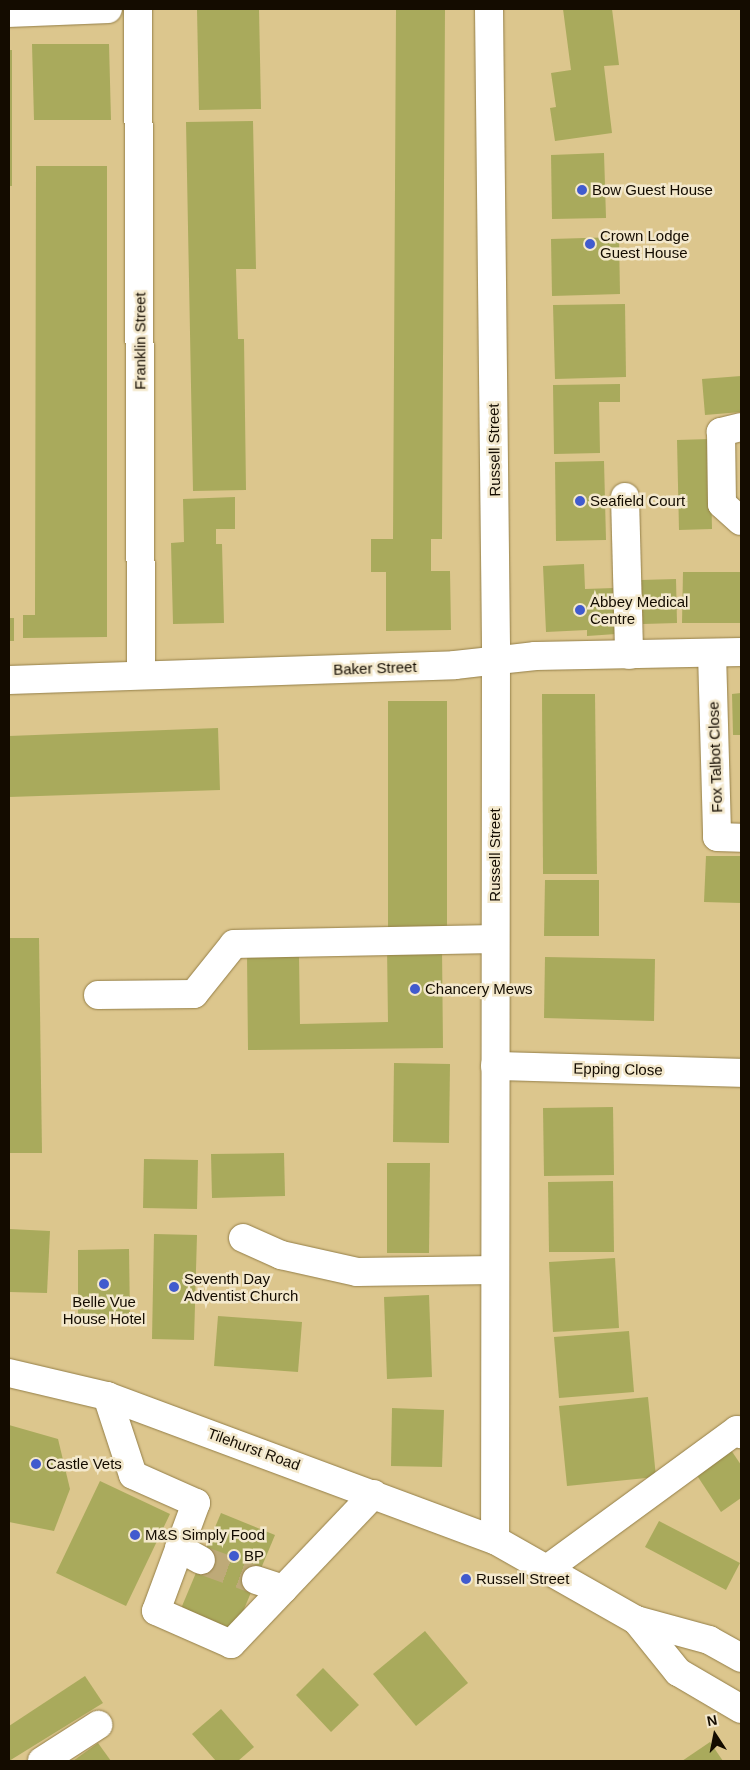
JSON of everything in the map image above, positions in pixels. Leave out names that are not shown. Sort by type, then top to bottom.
[{"type":"street","points":[[9,13],[108,9]]},
{"type":"street","name":"Franklin Street","points":[[138,9],[141,674]]},
{"type":"street","name":"Russell Street","points":[[489,9],[495,662],[496,1540]]},
{"type":"street","points":[[741,427],[721,432],[722,504],[741,521]]},
{"type":"street","points":[[624,497],[629,654]]},
{"type":"street","name":"Baker Street","points":[[9,680],[495,662],[535,656],[741,652]]},
{"type":"street","name":"Fox Talbot Close","points":[[712,653],[717,837],[741,838]]},
{"type":"street","points":[[98,995],[194,994],[234,944],[495,939]]},
{"type":"street","name":"Epping Close","points":[[495,1066],[741,1072]]},
{"type":"street","points":[[243,1238],[281,1255],[357,1272],[495,1270]]},
{"type":"street","name":"Tilehurst Road","points":[[9,1372],[108,1396],[496,1540]]},
{"type":"street","points":[[108,1396],[133,1475],[196,1503],[190,1554],[156,1611],[231,1644],[374,1494]]},
{"type":"street","points":[[547,1569],[737,1430],[741,1434]]},
{"type":"street","points":[[496,1540],[636,1620],[709,1640],[741,1658]]},
{"type":"street","points":[[256,1580],[284,1589]]},
{"type":"street","points":[[636,1620],[678,1672],[741,1709]]},
{"type":"street","points":[[42,1761],[98,1725]]},
{"type":"building","points":[[197,9],[259,9],[261,109],[199,110]]},
{"type":"building","points":[[396,9],[445,9],[442,539],[431,539],[431,571],[450,571],[451,630],[386,631],[386,572],[371,572],[371,539],[393,539]]},
{"type":"building","points":[[563,9],[612,9],[619,65],[604,66],[612,133],[555,141],[550,108],[556,107],[551,73],[571,70]]},
{"type":"building","points":[[32,44],[109,44],[111,120],[34,120]]},
{"type":"building","points":[[9,50],[12,50],[12,186],[9,186]]},
{"type":"building","points":[[253,121],[256,269],[236,269],[238,339],[244,339],[246,490],[193,491],[186,122]]},
{"type":"building","points":[[604,153],[606,218],[552,219],[551,155]]},
{"type":"building","points":[[36,166],[107,166],[107,637],[23,638],[23,615],[35,615]]},
{"type":"building","points":[[619,237],[620,294],[552,296],[551,239]]},
{"type":"building","points":[[625,304],[626,377],[555,379],[553,305]]},
{"type":"building","points":[[741,376],[741,412],[705,415],[702,379]]},
{"type":"building","points":[[620,384],[620,402],[599,402],[600,453],[554,454],[553,385]]},
{"type":"building","points":[[710,439],[712,529],[679,530],[677,440]]},
{"type":"building","name":"Seafield Court","points":[[604,461],[606,540],[556,541],[555,462]]},
{"type":"building","points":[[235,497],[235,529],[216,529],[216,544],[222,544],[224,623],[173,624],[171,543],[184,542],[183,499]]},
{"type":"building","name":"Abbey Medical Centre","points":[[584,564],[585,589],[614,588],[616,634],[587,636],[587,630],[546,632],[543,566]]},
{"type":"building","points":[[683,572],[741,572],[740,623],[682,623]]},
{"type":"building","points":[[676,579],[677,623],[643,624],[641,580]]},
{"type":"building","points":[[9,618],[14,618],[14,641],[9,641]]},
{"type":"building","points":[[741,693],[741,735],[733,735],[732,694]]},
{"type":"building","points":[[542,694],[595,694],[597,874],[543,874]]},
{"type":"building","points":[[388,701],[447,701],[447,935],[388,935]]},
{"type":"building","points":[[218,728],[220,790],[9,797],[9,736]]},
{"type":"building","points":[[706,856],[741,856],[741,903],[704,902]]},
{"type":"building","points":[[545,880],[599,880],[599,936],[544,936]]},
{"type":"building","points":[[9,938],[39,938],[42,1153],[9,1153]]},
{"type":"building","name":"Chancery Mews","points":[[387,947],[442,947],[443,1048],[248,1050],[247,955],[299,955],[300,1024],[388,1022]]},
{"type":"building","points":[[545,957],[655,959],[654,1021],[544,1018]]},
{"type":"building","points":[[394,1063],[450,1064],[449,1143],[393,1142]]},
{"type":"building","points":[[613,1107],[614,1175],[544,1176],[543,1108]]},
{"type":"building","points":[[284,1153],[285,1196],[212,1198],[211,1154]]},
{"type":"building","points":[[144,1159],[198,1160],[197,1209],[143,1208]]},
{"type":"building","points":[[387,1163],[430,1163],[429,1253],[387,1253]]},
{"type":"building","points":[[613,1181],[614,1252],[549,1252],[548,1182]]},
{"type":"building","points":[[9,1229],[50,1231],[47,1293],[9,1292]]},
{"type":"building","name":"Seventh Day Adventist Church","points":[[154,1234],[197,1235],[194,1340],[152,1339]]},
{"type":"building","name":"Belle Vue House Hotel","points":[[129,1249],[130,1319],[78,1320],[78,1250]]},
{"type":"building","points":[[615,1258],[619,1328],[553,1332],[549,1262]]},
{"type":"building","points":[[429,1295],[432,1377],[387,1379],[384,1297]]},
{"type":"building","points":[[218,1316],[302,1322],[298,1372],[214,1366]]},
{"type":"building","points":[[629,1331],[634,1392],[559,1398],[554,1337]]},
{"type":"building","points":[[648,1397],[656,1477],[567,1486],[559,1406]]},
{"type":"building","points":[[392,1408],[444,1410],[442,1467],[391,1466]]},
{"type":"building","name":"Castle Vets","points":[[9,1425],[58,1439],[70,1489],[54,1531],[9,1522]]},
{"type":"building","points":[[731,1450],[741,1465],[741,1498],[721,1512],[696,1474]]},
{"type":"building","points":[[100,1481],[170,1514],[126,1606],[56,1573]]},
{"type":"building","points":[[221,1513],[275,1535],[234,1633],[180,1611]]},
{"type":"building","points":[[659,1521],[740,1563],[726,1590],[645,1547]]},
{"type":"building","points":[[425,1631],[468,1683],[416,1726],[373,1674]]},
{"type":"building","points":[[323,1668],[359,1705],[331,1732],[296,1695]]},
{"type":"building","points":[[85,1676],[103,1703],[9,1761],[9,1726]]},
{"type":"building","points":[[221,1709],[254,1747],[238,1761],[216,1761],[192,1734]]},
{"type":"building","points":[[710,1742],[723,1761],[682,1761]]},
{"type":"building","points":[[98,1743],[111,1761],[73,1761]]},
{"type":"tunnel","points":[[201,1560],[256,1580]]},
{"type":"place","name":"Bow Guest House","points":[[582,190]]},
{"type":"place","name":"Crown Lodge Guest House","points":[[590,244]]},
{"type":"place","name":"Seafield Court","points":[[580,501]]},
{"type":"place","name":"Abbey Medical Centre","points":[[580,610]]},
{"type":"place","name":"Chancery Mews","points":[[415,989]]},
{"type":"place","name":"Belle Vue House Hotel","points":[[104,1284]]},
{"type":"place","name":"Seventh Day Adventist Church","points":[[174,1287]]},
{"type":"place","name":"Castle Vets","points":[[36,1464]]},
{"type":"place","name":"M&S Simply Food","points":[[135,1535]]},
{"type":"place","name":"BP","points":[[234,1556]]},
{"type":"place","name":"Russell Street","points":[[466,1579]]}]
